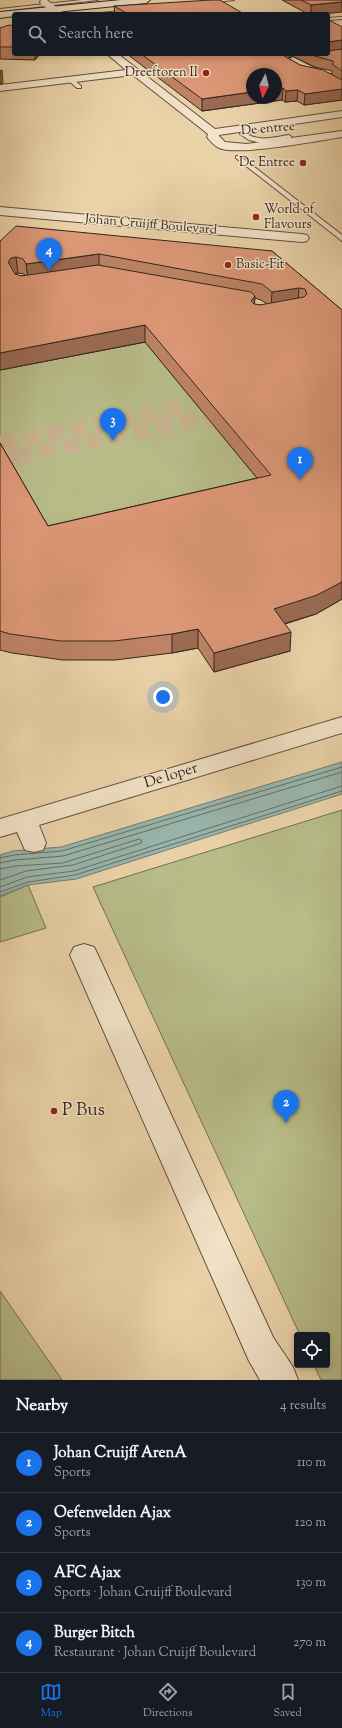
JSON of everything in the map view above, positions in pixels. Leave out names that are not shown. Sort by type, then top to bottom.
[{"type":"street","points":[[0,6],[52,8],[61,0]]},
{"type":"street","points":[[22,12],[146,0]]},
{"type":"street","points":[[0,15],[12,13]]},
{"type":"street","points":[[114,56],[209,130],[214,132]]},
{"type":"street","points":[[301,63],[329,57]]},
{"type":"street","points":[[301,63],[329,76],[339,86]]},
{"type":"street","points":[[301,63],[329,76]]},
{"type":"street","points":[[0,88],[134,72]]},
{"type":"street","name":"De entree","points":[[342,115],[214,132],[213,137],[222,145],[274,144],[342,134]]},
{"type":"street","points":[[222,145],[222,148],[231,155],[238,157],[241,150],[251,144]]},
{"type":"street","name":"Johan Cruijff Boulevard","points":[[0,211],[302,238]]},
{"type":"street","name":"De loper","points":[[0,828],[342,725]]},
{"type":"street","points":[[24,820],[34,843]]},
{"type":"street","points":[[84,955],[261,1349],[280,1380]]},
{"type":"lane","points":[[0,10],[52,8],[96,0]]},
{"type":"lane","points":[[202,3],[232,0]]},
{"type":"lane","points":[[218,1],[230,8]]},
{"type":"lane","points":[[122,12],[139,10]]},
{"type":"lane","points":[[330,22],[341,18]]},
{"type":"lane","points":[[71,80],[79,87]]},
{"type":"lane","points":[[289,137],[251,144],[243,133],[254,129],[342,115]]},
{"type":"lane","points":[[238,157],[342,239]]},
{"type":"green space","points":[[145,342],[269,493],[50,544],[0,458],[0,370]]},
{"type":"green space","points":[[342,810],[342,1380],[321,1380],[315,1368],[330,1368],[330,1332],[299,1332],[93,887]]},
{"type":"green space","points":[[28,885],[46,928],[0,942],[0,897]]},
{"type":"green space","points":[[0,1291],[62,1380],[0,1380]]},
{"type":"water","points":[[342,762],[342,794],[76,879],[28,885],[0,896],[0,855],[13,851],[61,847]]},
{"type":"building","points":[[220,0],[241,12],[124,12],[114,6]]},
{"type":"building","points":[[301,0],[342,0],[342,2],[311,5]]},
{"type":"building","points":[[330,21],[342,27],[342,40],[330,42]]},
{"type":"building","points":[[12,26],[12,47],[0,47],[0,28]]},
{"type":"building","points":[[342,49],[342,71],[332,64],[334,62],[333,61],[315,56],[330,56],[330,51]]},
{"type":"building","points":[[144,56],[284,56],[300,65],[323,70],[342,80],[342,89],[305,94],[298,90],[286,91],[282,88],[282,68],[246,68],[246,93],[202,99]]},
{"type":"building","points":[[16,226],[272,251],[342,310],[342,582],[317,595],[274,609],[291,632],[214,653],[198,629],[172,634],[114,641],[61,641],[10,634],[0,631],[0,443],[48,526],[271,475],[145,325],[0,353],[0,241]],"holes":[[[99,254],[262,284],[272,292],[299,288],[305,289],[307,294],[304,297],[260,305],[254,304],[251,301],[255,296],[251,292],[98,265],[21,276],[15,274],[8,262],[11,258],[16,257],[23,259],[26,264]]]},
{"type":"tunnel","points":[[0,443],[182,408]]},
{"type":"tunnel","points":[[21,455],[236,412]]},
{"type":"tunnel","points":[[0,459],[21,455]]},
{"type":"tunnel","points":[[16,456],[21,455]]},
{"type":"place","name":"Dreeftoren II","points":[[206,73]]},
{"type":"place","name":"De Entree","points":[[303,163]]},
{"type":"place","name":"World of Flavours","points":[[256,217]]},
{"type":"place","name":"Basic-Fit","points":[[228,265]]},
{"type":"place","name":"Burger Bitch","points":[[49,271]]},
{"type":"place","name":"AFC Ajax","points":[[113,441]]},
{"type":"place","name":"Johan Cruijff ArenA","points":[[300,480]]},
{"type":"place","name":"P Bus","points":[[54,1111]]},
{"type":"place","name":"Oefenvelden Ajax","points":[[286,1123]]}]
